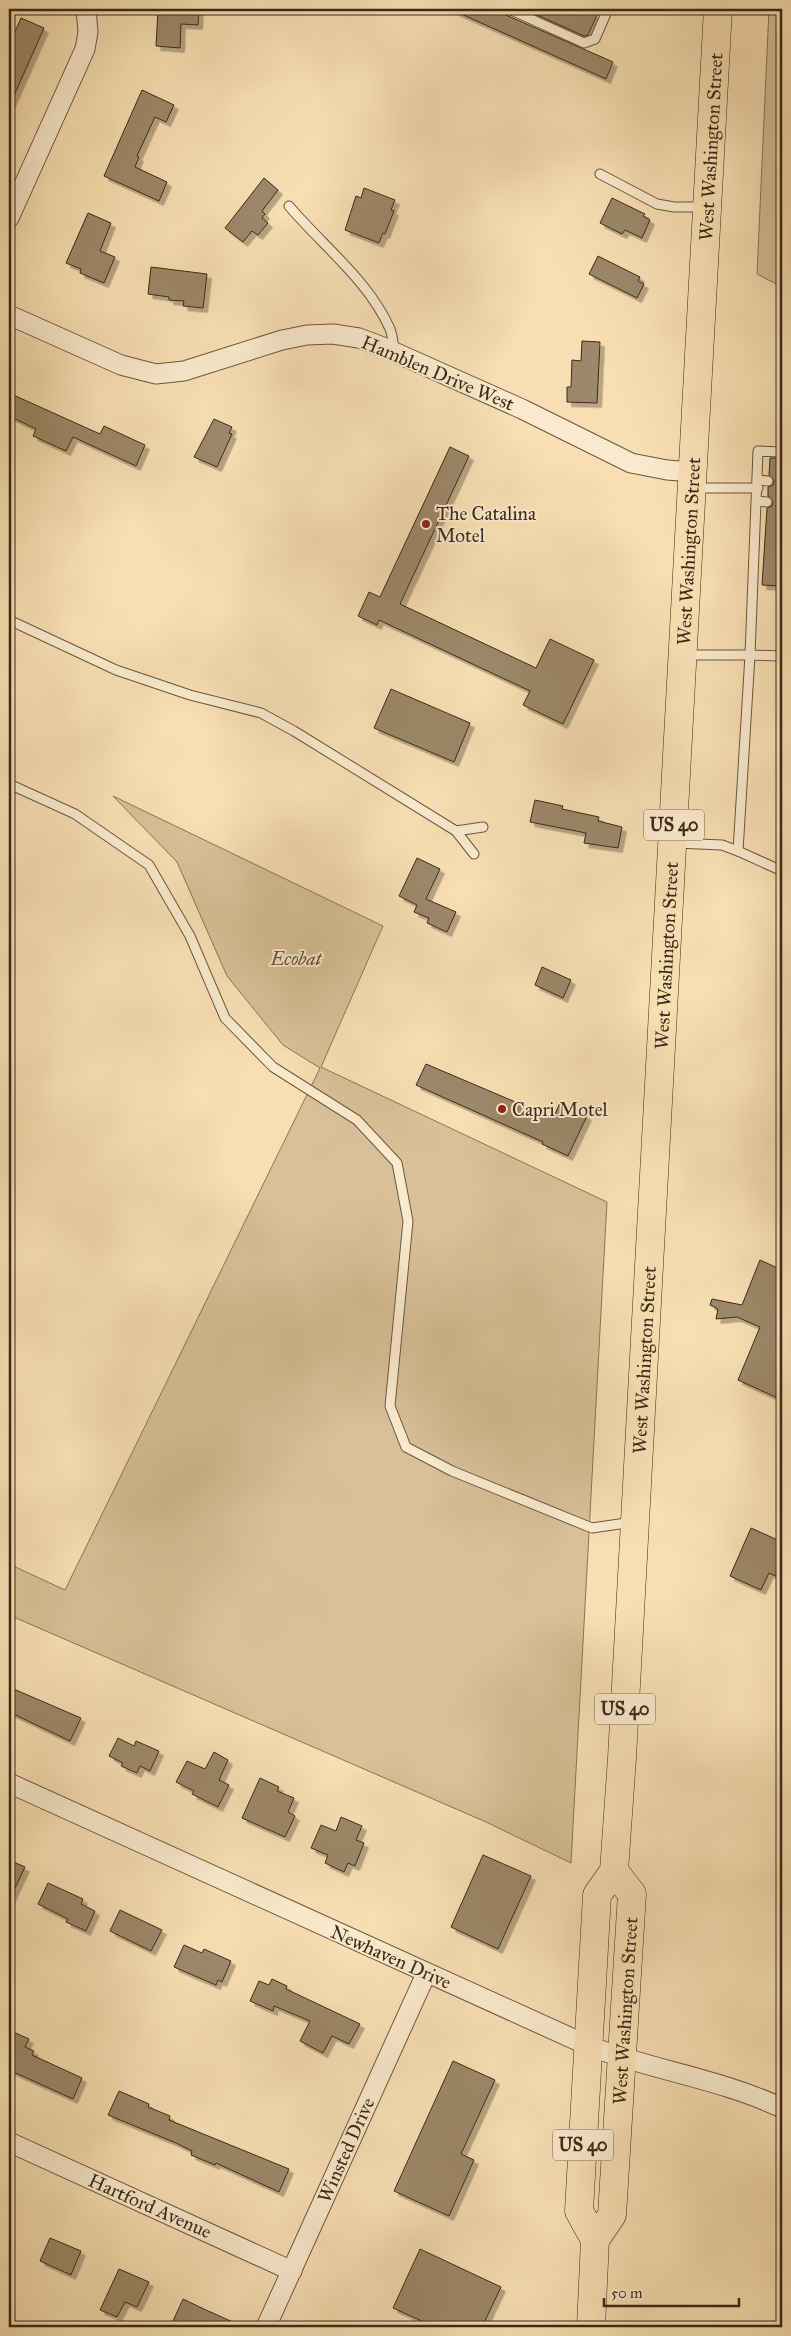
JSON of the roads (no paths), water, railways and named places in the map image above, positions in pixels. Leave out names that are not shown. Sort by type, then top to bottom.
[{"type":"main road","name":"West Washington Street","points":[[614,1871],[632,1894],[612,2215],[595,2240],[579,2211],[597,1895],[614,1871],[673,842],[718,9]]},
{"type":"main road","points":[[591,2327],[595,2240]]},
{"type":"street","points":[[9,218],[85,48],[88,32],[86,9]]},
{"type":"street","name":"Hamblen Drive West","points":[[9,315],[121,366],[148,373],[170,374],[184,371],[307,334],[351,336],[394,352],[522,409],[631,463],[667,470],[693,480]]},
{"type":"street","name":"Newhaven Drive","points":[[9,1783],[426,1974],[589,2046],[622,2058],[734,2088],[782,2108]]},
{"type":"street","name":"Winsted Drive","points":[[266,2327],[426,1974]]},
{"type":"street","name":"Hartford Avenue","points":[[9,2142],[292,2271]]},
{"type":"lane","points":[[509,9],[584,43],[595,39],[607,9]]},
{"type":"lane","points":[[600,174],[657,204],[674,207],[708,207]]},
{"type":"lane","points":[[289,206],[349,271],[375,304],[390,330],[394,352]]},
{"type":"lane","points":[[738,852],[750,655],[759,567],[761,524],[757,502],[758,451],[782,452]]},
{"type":"lane","points":[[693,480],[758,484],[768,481]]},
{"type":"lane","points":[[757,502],[767,502]]},
{"type":"lane","points":[[9,620],[116,670],[190,695],[261,713],[294,731],[456,831],[474,854]]},
{"type":"lane","points":[[683,655],[782,656]]},
{"type":"lane","points":[[9,784],[75,814],[150,865],[190,936],[225,1018],[273,1067],[357,1120],[397,1163],[408,1220],[390,1406],[406,1447],[452,1471],[592,1528],[635,1522]]},
{"type":"lane","points":[[456,831],[483,827]]},
{"type":"lane","points":[[673,842],[722,845],[782,871]]},
{"type":"place","name":"The Catalina Motel","points":[[426,524]]},
{"type":"place","name":"Capri Motel","points":[[502,1109]]},
{"type":"park label","name":"Ecobat","points":[[296,958]]}]
